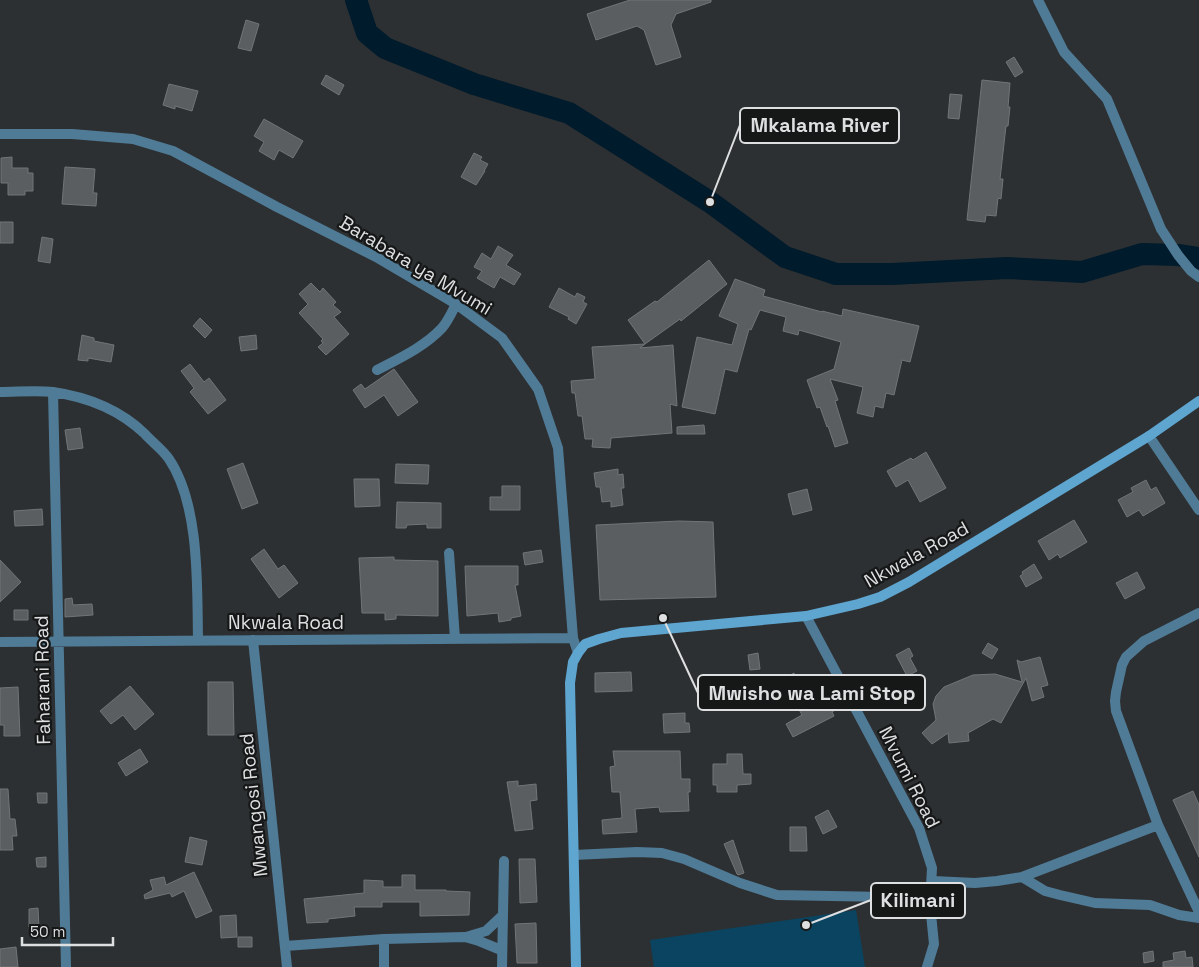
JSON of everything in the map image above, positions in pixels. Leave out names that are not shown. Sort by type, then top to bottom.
[{"type":"street","points":[[1038,0],[1064,52],[1107,99],[1162,229],[1182,260],[1199,277]]},
{"type":"street","name":"Barabara ya Mvumi","points":[[0,134],[72,134],[133,139],[173,151],[376,257],[456,304],[502,338],[538,389],[558,448],[573,638],[578,653]]},
{"type":"street","points":[[376,370],[412,352],[429,339],[443,327],[456,304]]},
{"type":"street","points":[[0,392],[53,392],[103,404],[132,422],[168,458],[181,481],[191,515],[197,577],[198,640]]},
{"type":"street","name":"Faharani Road","points":[[53,392],[66,967]]},
{"type":"street","name":"Nkwala Road","points":[[578,653],[585,644],[621,633],[806,616],[880,597],[909,582],[1149,436],[1199,402]]},
{"type":"street","points":[[1149,436],[1199,510]]},
{"type":"street","points":[[449,553],[454,639]]},
{"type":"street","points":[[1199,613],[1144,641],[1131,652],[1122,665],[1115,701],[1116,711],[1158,825],[1199,912]]},
{"type":"street","name":"Mvumi Road","points":[[806,616],[919,828],[932,868],[933,881],[930,904],[934,944],[927,967]]},
{"type":"street","name":"Nkwala Road","points":[[0,642],[573,638]]},
{"type":"street","name":"Mwangosi Road","points":[[253,640],[287,967]]},
{"type":"street","points":[[576,967],[570,683],[573,662],[578,653]]},
{"type":"street","points":[[933,881],[975,882],[1022,877],[1158,825]]},
{"type":"street","points":[[574,854],[637,852],[662,854],[684,859],[740,883],[777,895],[886,897],[930,904]]},
{"type":"street","points":[[502,967],[504,861]]},
{"type":"street","points":[[1022,877],[1045,891],[1060,895],[1095,903],[1150,905],[1179,915],[1199,918]]},
{"type":"street","points":[[285,946],[384,939],[465,937],[486,931],[502,916]]},
{"type":"street","points":[[465,937],[501,950]]},
{"type":"street","points":[[384,939],[384,967]]},
{"type":"shaded area","points":[[856,910],[865,967],[654,967],[650,940]]},
{"type":"building","points":[[630,0],[711,0],[711,2],[676,14],[671,25],[681,57],[656,65],[644,30],[637,26],[596,40],[587,14]]},
{"type":"building","points":[[246,20],[259,24],[251,51],[238,48]]},
{"type":"building","points":[[1014,57],[1023,72],[1015,77],[1006,62]]},
{"type":"building","points":[[326,75],[344,85],[339,95],[321,84]]},
{"type":"building","points":[[982,80],[1010,83],[1008,107],[1010,107],[1000,179],[1003,179],[1001,199],[998,198],[996,216],[986,215],[985,222],[967,220]]},
{"type":"building","points":[[169,84],[198,91],[192,111],[163,105]]},
{"type":"building","points":[[950,94],[962,95],[959,119],[948,118]]},
{"type":"building","points":[[264,119],[303,141],[293,158],[279,150],[274,160],[259,151],[264,142],[254,136]]},
{"type":"building","points":[[474,153],[482,157],[480,160],[488,164],[476,185],[461,177]]},
{"type":"building","points":[[12,157],[12,168],[28,168],[28,173],[33,173],[33,191],[25,191],[25,195],[8,195],[8,183],[1,183],[1,158]]},
{"type":"building","points":[[65,167],[95,169],[93,193],[97,193],[96,206],[62,204]]},
{"type":"building","points":[[0,222],[13,222],[13,243],[0,243]]},
{"type":"building","points":[[42,237],[53,239],[50,263],[38,261]]},
{"type":"building","points":[[498,246],[513,255],[506,265],[521,274],[514,285],[500,277],[494,288],[477,278],[482,271],[474,267],[482,253],[491,259]]},
{"type":"building","points":[[709,260],[727,284],[681,321],[680,319],[645,344],[628,320],[655,301],[657,302]]},
{"type":"building","points":[[735,279],[765,290],[763,296],[822,312],[842,316],[843,309],[919,326],[910,362],[902,360],[894,395],[886,393],[883,408],[875,406],[873,417],[857,413],[863,387],[830,379],[838,400],[835,401],[848,443],[835,447],[828,426],[820,407],[817,408],[807,380],[834,369],[841,342],[799,330],[798,335],[783,331],[786,317],[760,310],[751,330],[749,329],[737,372],[725,369],[715,414],[682,407],[697,337],[732,345],[738,324],[719,316]]},
{"type":"building","points":[[311,283],[320,292],[323,288],[336,302],[333,305],[341,312],[334,317],[349,334],[326,355],[318,347],[323,343],[321,341],[323,339],[299,313],[308,304],[299,294]]},
{"type":"building","points":[[559,288],[575,297],[577,293],[585,297],[583,302],[587,304],[576,324],[568,319],[569,317],[549,307]]},
{"type":"building","points":[[200,318],[212,330],[205,338],[193,326]]},
{"type":"building","points":[[82,335],[94,338],[94,341],[114,345],[111,362],[88,358],[88,361],[78,360]]},
{"type":"building","points":[[256,335],[257,349],[241,351],[239,337]]},
{"type":"building","points":[[645,344],[640,348],[673,345],[677,406],[670,404],[672,433],[611,438],[610,448],[592,447],[593,439],[585,439],[582,416],[578,416],[575,393],[572,393],[571,381],[595,379],[592,347]]},
{"type":"building","points":[[190,364],[204,382],[209,378],[226,400],[208,414],[190,392],[194,388],[181,371]]},
{"type":"building","points":[[394,369],[418,402],[398,416],[384,395],[365,408],[353,390],[361,384],[365,389]]},
{"type":"building","points":[[704,425],[705,434],[677,434],[677,427]]},
{"type":"building","points":[[80,428],[83,448],[68,450],[65,430]]},
{"type":"building","points":[[926,452],[946,488],[920,502],[908,480],[896,487],[887,471]]},
{"type":"building","points":[[243,463],[258,503],[242,509],[227,469]]},
{"type":"building","points":[[396,464],[429,465],[428,484],[395,483]]},
{"type":"building","points":[[618,469],[618,475],[623,474],[624,488],[621,488],[623,505],[611,507],[611,501],[602,502],[600,487],[596,487],[594,473]]},
{"type":"building","points":[[354,479],[379,479],[380,506],[355,507]]},
{"type":"building","points":[[1146,480],[1151,490],[1156,487],[1165,503],[1143,516],[1139,510],[1127,517],[1118,500],[1133,492],[1131,488]]},
{"type":"building","points":[[502,486],[520,486],[520,510],[490,510],[490,497],[502,497]]},
{"type":"building","points":[[807,489],[812,510],[793,515],[788,494]]},
{"type":"building","points":[[397,502],[441,503],[441,528],[427,528],[427,524],[407,525],[406,528],[396,528]]},
{"type":"building","points":[[42,509],[43,525],[15,526],[14,511]]},
{"type":"building","points":[[1074,520],[1087,542],[1060,558],[1058,554],[1049,560],[1038,541]]},
{"type":"building","points":[[679,521],[713,522],[716,597],[600,600],[596,525]]},
{"type":"building","points":[[264,549],[278,569],[284,565],[298,583],[279,598],[251,559]]},
{"type":"building","points":[[541,550],[543,562],[525,565],[523,553]]},
{"type":"building","points":[[394,557],[394,560],[438,561],[438,616],[396,615],[396,619],[385,620],[385,613],[362,613],[359,558]]},
{"type":"building","points":[[0,560],[21,582],[0,602]]},
{"type":"building","points":[[1034,564],[1042,578],[1026,587],[1020,576],[1023,574],[1022,572]]},
{"type":"building","points":[[465,566],[518,566],[518,585],[515,585],[521,616],[499,622],[498,613],[467,616]]},
{"type":"building","points":[[1137,572],[1145,588],[1125,599],[1116,583]]},
{"type":"building","points":[[72,598],[73,605],[92,604],[93,615],[65,617],[65,599]]},
{"type":"building","points":[[14,610],[28,610],[28,620],[14,620]]},
{"type":"building","points":[[988,643],[998,649],[992,659],[982,653]]},
{"type":"building","points":[[909,648],[913,656],[910,658],[917,671],[907,676],[896,655]]},
{"type":"building","points":[[758,653],[760,669],[750,670],[748,655]]},
{"type":"building","points":[[1040,657],[1048,685],[1041,687],[1044,697],[1032,701],[1026,678],[1001,723],[993,719],[968,733],[969,741],[949,743],[948,733],[932,744],[922,733],[936,720],[933,704],[936,696],[944,687],[973,675],[995,674],[1022,682],[1017,660],[1021,662]]},
{"type":"building","points":[[631,672],[632,691],[595,692],[595,673]]},
{"type":"building","points":[[794,673],[807,698],[810,696],[816,707],[837,692],[845,704],[832,712],[834,716],[793,737],[786,724],[802,715],[785,678]]},
{"type":"building","points":[[208,682],[233,682],[234,735],[208,735]]},
{"type":"building","points":[[130,686],[154,714],[135,730],[123,715],[111,724],[100,711]]},
{"type":"building","points":[[18,687],[20,736],[4,736],[4,725],[0,725],[0,688]]},
{"type":"building","points":[[685,713],[685,723],[689,723],[690,732],[664,733],[663,714]]},
{"type":"building","points":[[140,749],[148,762],[126,776],[118,763]]},
{"type":"building","points":[[613,751],[680,751],[681,779],[690,779],[690,792],[688,792],[689,811],[660,812],[659,807],[635,809],[637,832],[603,834],[602,820],[622,818],[620,792],[612,792],[610,767],[615,766]]},
{"type":"building","points":[[727,754],[742,754],[743,774],[751,774],[751,784],[737,785],[737,792],[717,792],[717,785],[713,785],[713,764],[727,764]]},
{"type":"building","points":[[518,781],[518,786],[536,784],[537,800],[530,801],[533,829],[515,831],[507,782]]},
{"type":"building","points":[[0,789],[8,789],[10,819],[15,819],[17,836],[12,836],[13,850],[0,850]]},
{"type":"building","points":[[1193,791],[1199,805],[1199,857],[1173,800]]},
{"type":"building","points":[[37,793],[47,793],[47,803],[38,803]]},
{"type":"building","points":[[828,810],[837,827],[823,834],[815,817]]},
{"type":"building","points":[[790,827],[806,827],[807,851],[790,851]]},
{"type":"building","points":[[190,837],[207,841],[202,865],[185,862]]},
{"type":"building","points":[[733,840],[744,873],[738,875],[724,844]]},
{"type":"building","points":[[46,857],[46,867],[37,867],[36,858]]},
{"type":"building","points":[[519,859],[535,859],[537,902],[520,903]]},
{"type":"building","points":[[194,872],[212,911],[196,918],[184,891],[172,897],[170,893],[145,899],[144,895],[153,890],[150,880],[164,877],[166,885]]},
{"type":"building","points":[[402,875],[415,875],[415,890],[470,892],[469,915],[420,916],[420,902],[382,902],[382,907],[354,907],[355,916],[328,919],[328,922],[307,923],[304,899],[364,893],[364,880],[383,881],[383,887],[402,887]]},
{"type":"building","points":[[38,908],[39,927],[29,927],[29,909]]},
{"type":"building","points":[[236,915],[237,937],[221,938],[220,916]]},
{"type":"building","points":[[536,923],[537,963],[517,963],[515,924]]},
{"type":"building","points":[[238,937],[252,937],[252,947],[238,947]]},
{"type":"building","points":[[16,947],[18,967],[0,967],[0,949]]},
{"type":"building","points":[[1153,951],[1154,961],[1144,963],[1143,953]]},
{"type":"building","points":[[1185,951],[1186,958],[1192,957],[1193,967],[1163,967],[1163,962],[1174,960],[1173,953]]},
{"type":"waterway","points":[[356,0],[367,33],[385,48],[474,84],[569,113],[710,202],[785,257],[836,274],[892,274],[1007,268],[1082,272],[1142,254],[1178,255],[1199,258]]},
{"type":"place","name":"Mkalama River","points":[[710,202]]},
{"type":"place","name":"Mwisho wa Lami Stop","points":[[663,618]]},
{"type":"place","name":"Kilimani","points":[[806,925]]}]
